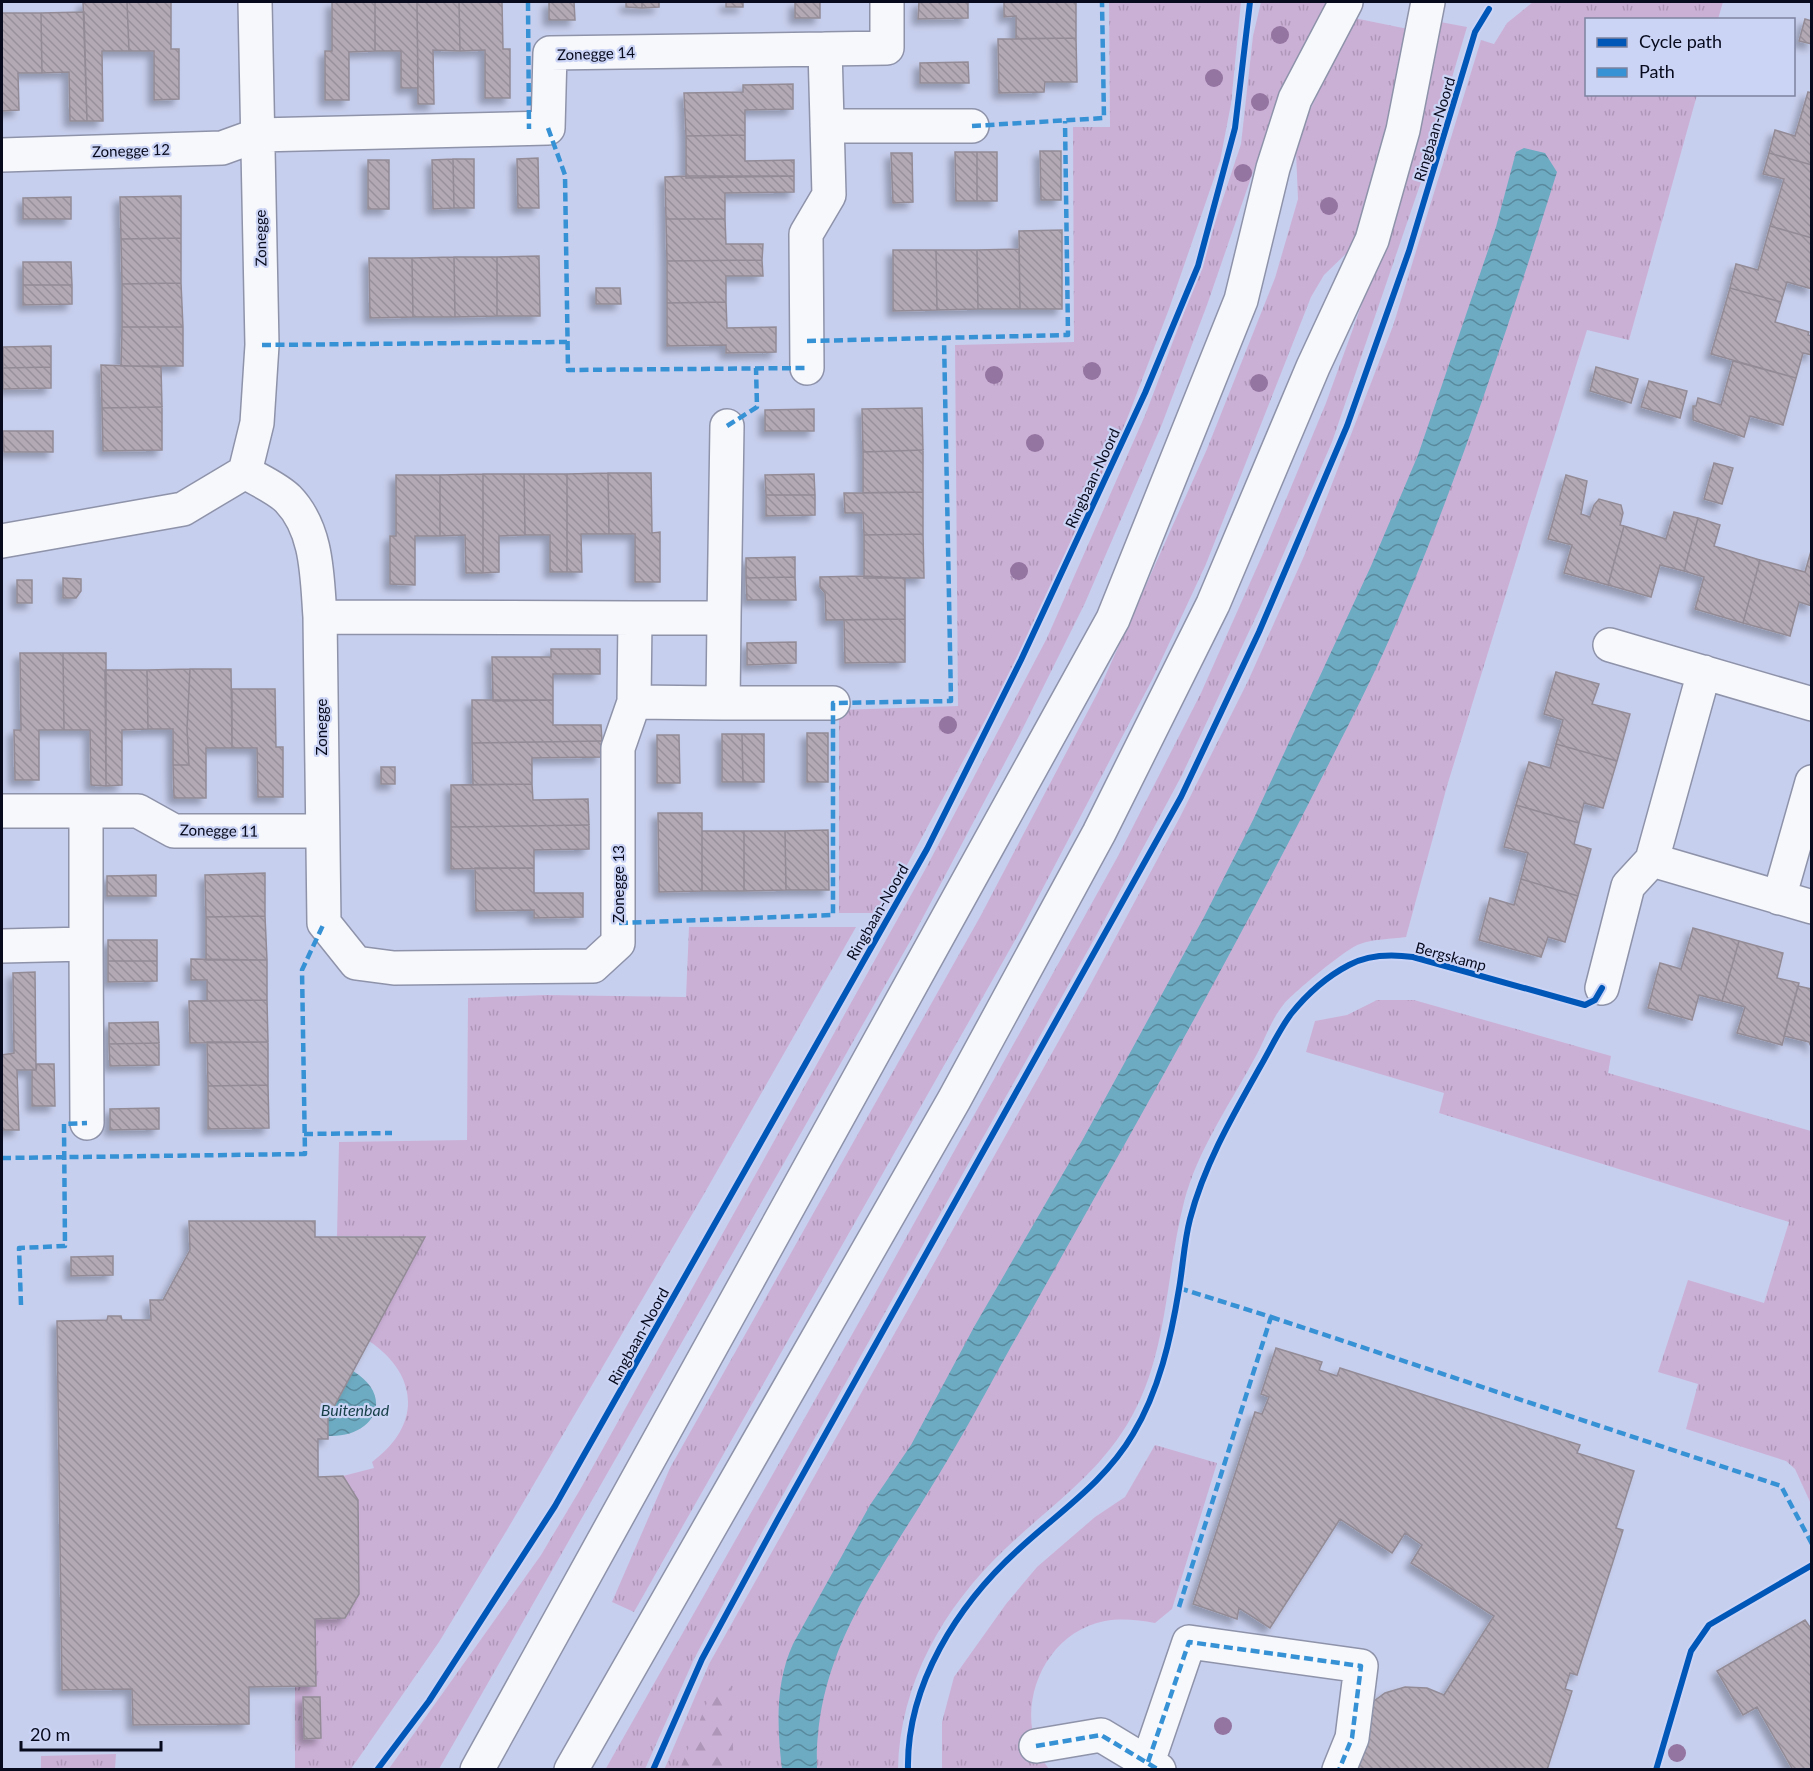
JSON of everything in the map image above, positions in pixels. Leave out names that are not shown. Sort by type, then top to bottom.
[{"type":"street","name":"Zonegge","points":[[255,2],[262,345],[257,423],[245,472],[287,499],[310,532],[320,617],[324,923],[356,963],[394,968]]},
{"type":"street","name":"Zonegge 14","points":[[258,135],[548,128],[550,53],[887,48],[887,2]]},
{"type":"street","points":[[477,1770],[1113,619],[1240,300],[1273,168],[1295,99],[1346,2]]},
{"type":"street","name":"Ringbaan-Noord","points":[[571,1770],[954,1100],[1099,833],[1213,604],[1313,367],[1372,240],[1403,130],[1428,2]]},
{"type":"street","points":[[807,368],[806,234],[829,195],[825,49]]},
{"type":"street","points":[[827,126],[972,126]]},
{"type":"street","name":"Zonegge 12","points":[[2,155],[222,148],[258,135]]},
{"type":"street","points":[[723,703],[728,426]]},
{"type":"street","points":[[2,541],[183,509],[245,472]]},
{"type":"street","points":[[320,617],[724,618]]},
{"type":"street","name":"Zonegge 13","points":[[394,968],[593,966],[618,943],[618,748],[634,702],[635,618]]},
{"type":"street","points":[[1610,645],[1812,704]]},
{"type":"street","points":[[1602,988],[1628,886],[1652,860],[1704,672]]},
{"type":"street","points":[[634,702],[833,703]]},
{"type":"street","points":[[1779,898],[1812,782]]},
{"type":"street","name":"Zonegge 11","points":[[2,811],[138,811],[174,831],[321,831]]},
{"type":"street","points":[[86,811],[87,1123]]},
{"type":"street","points":[[1652,860],[1812,908]]},
{"type":"street","points":[[2,946],[86,944]]},
{"type":"street","points":[[1036,1746],[1101,1735],[1153,1766],[1189,1642],[1360,1666],[1352,1738],[1339,1770]]},
{"type":"green space","points":[[1109,2],[1241,2],[1231,104],[1220,161],[1169,309],[1127,419],[1084,520],[1016,663],[881,913],[839,913],[839,710],[958,706],[955,345],[1074,342],[1073,127],[1110,127]]},
{"type":"green space","points":[[1261,2],[1327,2],[1282,88],[1207,305],[1162,424],[1085,603],[1019,736],[912,938],[439,1769],[388,1770],[541,1555],[581,1488],[926,868],[1047,638],[1146,413],[1195,283],[1241,144],[1253,36]]},
{"type":"green space","points":[[1533,2],[1723,2],[1718,18],[1585,18],[1585,96],[1697,96],[1629,340],[1587,330],[1447,786],[1406,937],[1371,941],[1354,947],[1298,990],[1276,1016],[1206,1145],[1190,1183],[1178,1229],[1160,1338],[1144,1391],[1132,1416],[1119,1437],[1090,1472],[1005,1549],[962,1596],[944,1622],[916,1677],[901,1737],[898,1769],[664,1770],[709,1664],[1089,987],[1179,819],[1248,681],[1304,556],[1393,326],[1481,40],[1494,44],[1507,23]]},
{"type":"green space","points":[[1354,18],[1408,29],[1391,124],[1355,245],[1324,275],[1311,297],[1206,564],[1153,678],[1022,928],[634,1612],[612,1602],[670,1468],[980,917],[1098,692],[1207,449],[1275,278],[1298,199],[1296,152],[1301,129]]},
{"type":"green space","points":[[1435,21],[1467,27],[1421,182],[1332,442],[1260,608],[1182,775],[1097,934],[756,1543],[694,1659],[645,1769],[605,1770],[867,1308],[1118,856],[1201,693],[1269,540],[1326,403],[1371,279]]},
{"type":"green space","points":[[689,927],[856,927],[704,1194],[439,1642],[351,1769],[295,1770],[295,1687],[316,1686],[315,1619],[345,1618],[359,1594],[358,1500],[343,1476],[374,1468],[372,1462],[388,1448],[400,1432],[406,1416],[408,1400],[405,1384],[398,1369],[386,1354],[369,1341],[425,1237],[337,1236],[339,1142],[467,1140],[468,998],[545,995],[686,997]]},
{"type":"green space","points":[[1377,1000],[1414,1000],[1611,1056],[1608,1073],[1811,1131],[1811,1504],[1795,1469],[1786,1461],[1686,1429],[1698,1384],[1658,1372],[1688,1280],[1764,1303],[1789,1222],[1439,1113],[1444,1093],[1306,1052],[1315,1021],[1347,1015]]},
{"type":"green space","points":[[1155,1445],[1217,1463],[1172,1609],[1155,1623],[1111,1620],[1082,1629],[1063,1642],[1048,1660],[1038,1680],[1032,1703],[1032,1726],[1037,1748],[1049,1769],[942,1770],[942,1722],[954,1677],[1006,1604],[1037,1567],[1095,1517],[1125,1497]]},
{"type":"green space","points":[[730,1682],[734,1769],[680,1769],[715,1683]]},
{"type":"green space","points":[[116,1754],[115,1769],[41,1769],[41,1756]]},
{"type":"water","points":[[1524,148],[1545,153],[1557,172],[1464,452],[1422,562],[1380,660],[1350,723],[1203,1003],[966,1429],[886,1559],[850,1624],[825,1692],[819,1729],[817,1769],[782,1769],[779,1738],[780,1690],[793,1644],[870,1505],[911,1445],[974,1327],[1083,1139],[1204,917],[1253,820],[1371,566],[1418,455],[1496,227],[1516,152]]},
{"type":"water","name":"Buitenbad","points":[[353,1371],[366,1381],[374,1392],[376,1404],[374,1414],[357,1430],[344,1435],[328,1436],[328,1418]]},
{"type":"building","points":[[83,2],[127,2],[129,51],[102,51],[103,121],[87,121]]},
{"type":"building","points":[[127,2],[171,2],[171,49],[179,49],[179,99],[154,100],[154,51],[129,51]]},
{"type":"building","points":[[332,2],[375,2],[375,51],[349,52],[349,100],[325,100],[325,51],[332,51]]},
{"type":"building","points":[[375,2],[417,2],[418,88],[401,88],[401,51],[375,51]]},
{"type":"building","points":[[417,2],[459,2],[460,51],[433,50],[434,104],[418,104]]},
{"type":"building","points":[[459,2],[502,2],[503,49],[510,49],[510,98],[485,98],[485,50],[460,51]]},
{"type":"building","points":[[549,2],[574,2],[575,20],[549,20]]},
{"type":"building","points":[[626,2],[642,2],[642,8],[626,7]]},
{"type":"building","points":[[642,2],[659,2],[659,7],[642,8]]},
{"type":"building","points":[[726,2],[743,2],[743,7],[726,7]]},
{"type":"building","points":[[795,2],[820,2],[820,18],[795,18]]},
{"type":"building","points":[[919,2],[968,2],[968,18],[918,19]]},
{"type":"building","points":[[1004,2],[1076,2],[1076,38],[1016,39],[1016,16],[1004,17]]},
{"type":"building","points":[[84,12],[87,121],[70,121],[69,72],[42,73],[41,13]]},
{"type":"building","points":[[2,13],[41,13],[42,73],[18,73],[19,110],[2,111]]},
{"type":"building","points":[[1805,19],[1812,21],[1812,44],[1799,41]]},
{"type":"building","points":[[1076,38],[1077,82],[1045,82],[1044,92],[999,93],[998,39]]},
{"type":"building","points":[[968,62],[969,83],[920,83],[920,63]]},
{"type":"building","points":[[793,84],[793,109],[745,110],[745,135],[686,136],[684,93],[743,92],[743,85]]},
{"type":"building","points":[[1808,92],[1812,93],[1812,165],[1769,153],[1775,130],[1795,136]]},
{"type":"building","points":[[745,135],[745,161],[794,160],[794,176],[686,178],[686,136]]},
{"type":"building","points":[[1040,151],[1061,151],[1061,200],[1041,200]]},
{"type":"building","points":[[955,152],[977,152],[977,201],[956,201]]},
{"type":"building","points":[[977,152],[997,152],[997,201],[977,201]]},
{"type":"building","points":[[891,153],[912,153],[913,202],[893,203]]},
{"type":"building","points":[[1769,153],[1812,165],[1812,238],[1770,226],[1784,179],[1763,174]]},
{"type":"building","points":[[538,158],[539,208],[518,208],[517,159]]},
{"type":"building","points":[[453,159],[474,159],[474,208],[454,208]]},
{"type":"building","points":[[453,159],[454,208],[433,209],[432,160]]},
{"type":"building","points":[[368,160],[389,160],[389,209],[368,209]]},
{"type":"building","points":[[794,176],[794,192],[725,193],[725,219],[666,219],[665,177]]},
{"type":"building","points":[[181,196],[181,238],[121,239],[120,197]]},
{"type":"building","points":[[71,197],[71,219],[23,219],[23,198]]},
{"type":"building","points":[[666,219],[725,219],[726,244],[763,244],[762,260],[667,261]]},
{"type":"building","points":[[1770,226],[1812,238],[1812,289],[1787,282],[1781,302],[1730,288],[1736,264],[1758,270]]},
{"type":"building","points":[[1062,230],[1062,309],[1020,309],[1019,231]]},
{"type":"building","points":[[181,238],[181,283],[122,284],[121,239]]},
{"type":"building","points":[[1019,249],[1020,309],[978,309],[977,250]]},
{"type":"building","points":[[893,250],[936,250],[937,310],[893,311]]},
{"type":"building","points":[[936,250],[977,250],[978,309],[937,310]]},
{"type":"building","points":[[539,256],[540,316],[497,316],[497,257]]},
{"type":"building","points":[[454,257],[455,317],[413,317],[412,258]]},
{"type":"building","points":[[454,257],[497,257],[497,316],[455,317]]},
{"type":"building","points":[[369,258],[412,258],[413,317],[370,318]]},
{"type":"building","points":[[762,260],[763,276],[726,276],[726,302],[667,303],[667,261]]},
{"type":"building","points":[[23,262],[71,262],[72,285],[23,285]]},
{"type":"building","points":[[181,283],[183,327],[122,327],[122,284]]},
{"type":"building","points":[[23,285],[72,285],[72,304],[23,305]]},
{"type":"building","points":[[596,288],[620,288],[621,304],[596,304]]},
{"type":"building","points":[[1730,288],[1781,302],[1775,322],[1809,332],[1808,335],[1812,336],[1812,355],[1803,353],[1796,378],[1711,354]]},
{"type":"building","points":[[726,302],[727,328],[776,327],[776,352],[726,353],[726,345],[667,346],[667,303]]},
{"type":"building","points":[[122,327],[183,327],[183,366],[121,366]]},
{"type":"building","points":[[51,346],[51,367],[3,368],[3,347]]},
{"type":"building","points":[[1733,361],[1796,378],[1783,425],[1750,416],[1744,437],[1693,420],[1693,406],[1696,406],[1698,398],[1721,405]]},
{"type":"building","points":[[101,365],[161,367],[162,407],[102,408]]},
{"type":"building","points":[[51,367],[51,388],[3,389],[3,368]]},
{"type":"building","points":[[1596,367],[1638,379],[1631,403],[1590,391]]},
{"type":"building","points":[[1649,381],[1687,391],[1680,418],[1641,407]]},
{"type":"building","points":[[162,407],[162,450],[103,451],[102,408]]},
{"type":"building","points":[[922,408],[923,450],[863,452],[862,409]]},
{"type":"building","points":[[814,409],[814,431],[765,431],[765,410]]},
{"type":"building","points":[[3,431],[53,431],[53,452],[4,452]]},
{"type":"building","points":[[923,450],[923,492],[863,493],[863,452]]},
{"type":"building","points":[[1714,463],[1733,468],[1722,504],[1704,499]]},
{"type":"building","points":[[608,473],[609,534],[581,534],[582,572],[567,572],[567,474]]},
{"type":"building","points":[[608,473],[651,473],[652,533],[660,532],[660,582],[635,582],[635,534],[609,534]]},
{"type":"building","points":[[483,474],[483,573],[466,573],[465,535],[440,536],[440,475]]},
{"type":"building","points":[[483,474],[524,474],[525,535],[499,536],[499,572],[483,573]]},
{"type":"building","points":[[524,474],[567,474],[567,572],[550,572],[550,535],[525,535]]},
{"type":"building","points":[[814,474],[815,495],[766,495],[765,475]]},
{"type":"building","points":[[396,475],[440,475],[440,536],[415,536],[415,585],[390,584],[390,536],[396,536]]},
{"type":"building","points":[[1566,475],[1587,481],[1581,514],[1590,517],[1599,499],[1621,505],[1623,513],[1620,525],[1624,526],[1608,585],[1564,573],[1572,545],[1548,539]]},
{"type":"building","points":[[923,492],[923,534],[864,535],[863,513],[845,513],[844,493]]},
{"type":"building","points":[[766,495],[815,495],[815,515],[766,516]]},
{"type":"building","points":[[1674,512],[1698,518],[1684,571],[1660,565],[1651,597],[1608,585],[1624,526],[1666,539]]},
{"type":"building","points":[[1698,518],[1720,525],[1714,546],[1760,560],[1743,623],[1695,609],[1704,577],[1684,571]]},
{"type":"building","points":[[923,534],[924,578],[864,578],[864,535]]},
{"type":"building","points":[[1811,551],[1812,606],[1799,602],[1790,636],[1743,623],[1760,560],[1805,572]]},
{"type":"building","points":[[795,557],[795,577],[746,578],[746,558]]},
{"type":"building","points":[[795,577],[796,600],[747,600],[746,578]]},
{"type":"building","points":[[820,577],[905,578],[905,619],[826,620],[825,593],[820,587]]},
{"type":"building","points":[[63,578],[81,579],[81,591],[76,598],[63,598]]},
{"type":"building","points":[[17,580],[32,580],[32,603],[17,603]]},
{"type":"building","points":[[905,619],[905,662],[845,663],[844,620]]},
{"type":"building","points":[[796,642],[796,663],[747,665],[747,643]]},
{"type":"building","points":[[551,649],[600,649],[600,674],[553,674],[553,700],[493,701],[492,657],[551,657]]},
{"type":"building","points":[[20,653],[63,653],[64,730],[39,730],[39,780],[15,780],[14,730],[21,730]]},
{"type":"building","points":[[63,653],[106,653],[106,786],[91,785],[90,730],[64,730]]},
{"type":"building","points":[[190,669],[187,729],[189,765],[173,765],[173,729],[148,729],[147,670]]},
{"type":"building","points":[[190,669],[231,669],[232,748],[206,748],[206,798],[174,798],[173,765],[189,765],[187,729]]},
{"type":"building","points":[[105,670],[147,670],[148,729],[122,730],[122,785],[106,786]]},
{"type":"building","points":[[1556,672],[1599,684],[1592,704],[1630,714],[1617,761],[1556,744],[1563,720],[1544,714]]},
{"type":"building","points":[[232,689],[275,689],[276,747],[283,747],[283,797],[258,797],[257,748],[232,748]]},
{"type":"building","points":[[472,700],[553,700],[553,725],[601,725],[602,741],[472,743]]},
{"type":"building","points":[[807,733],[828,733],[828,782],[807,782]]},
{"type":"building","points":[[722,734],[742,734],[743,782],[722,782]]},
{"type":"building","points":[[742,734],[764,734],[764,782],[743,782]]},
{"type":"building","points":[[657,735],[679,735],[680,783],[657,783]]},
{"type":"building","points":[[602,741],[601,757],[532,758],[532,784],[473,785],[472,743]]},
{"type":"building","points":[[1556,744],[1617,761],[1603,808],[1584,803],[1579,823],[1516,805],[1529,762],[1550,768]]},
{"type":"building","points":[[381,767],[395,767],[395,784],[381,784]]},
{"type":"building","points":[[532,784],[533,800],[588,799],[589,825],[451,827],[451,785]]},
{"type":"building","points":[[1516,805],[1579,823],[1574,844],[1591,849],[1578,896],[1521,879],[1528,853],[1504,847]]},
{"type":"building","points":[[658,813],[702,813],[702,891],[659,892]]},
{"type":"building","points":[[589,825],[589,849],[534,850],[534,868],[451,869],[451,827]]},
{"type":"building","points":[[828,830],[829,890],[786,890],[785,831]]},
{"type":"building","points":[[702,831],[744,831],[744,891],[702,891]]},
{"type":"building","points":[[744,831],[785,831],[786,890],[744,891]]},
{"type":"building","points":[[475,868],[534,868],[534,893],[583,893],[583,917],[534,918],[534,910],[476,911]]},
{"type":"building","points":[[265,873],[265,916],[206,917],[205,875]]},
{"type":"building","points":[[156,875],[156,896],[107,896],[107,876]]},
{"type":"building","points":[[1521,879],[1578,896],[1565,942],[1548,937],[1541,957],[1479,940],[1490,898],[1514,905]]},
{"type":"building","points":[[265,916],[267,960],[206,960],[206,917]]},
{"type":"building","points":[[1693,928],[1739,941],[1722,1001],[1699,995],[1692,1020],[1648,1008],[1660,963],[1681,969]]},
{"type":"building","points":[[108,940],[157,940],[157,961],[108,961]]},
{"type":"building","points":[[1739,941],[1783,953],[1777,978],[1799,983],[1782,1045],[1737,1033],[1745,1007],[1722,1001]]},
{"type":"building","points":[[191,959],[267,960],[267,1000],[207,1001],[207,980],[191,980]]},
{"type":"building","points":[[108,961],[157,961],[157,981],[108,982]]},
{"type":"building","points":[[35,972],[36,1070],[17,1070],[19,1130],[2,1130],[2,1055],[14,1053],[13,973]]},
{"type":"building","points":[[1798,986],[1812,989],[1812,1049],[1809,1042],[1784,1036]]},
{"type":"building","points":[[267,1000],[268,1042],[190,1043],[189,1001]]},
{"type":"building","points":[[158,1022],[159,1043],[109,1044],[109,1023]]},
{"type":"building","points":[[207,1042],[268,1042],[268,1085],[208,1086]]},
{"type":"building","points":[[159,1043],[159,1065],[110,1066],[109,1044]]},
{"type":"building","points":[[37,1064],[54,1064],[55,1106],[32,1106],[32,1070],[36,1070]]},
{"type":"building","points":[[268,1085],[269,1128],[208,1129],[208,1086]]},
{"type":"building","points":[[159,1108],[159,1129],[110,1130],[110,1109]]},
{"type":"building","points":[[189,1221],[315,1221],[315,1237],[425,1237],[328,1418],[328,1439],[318,1439],[318,1477],[343,1476],[358,1500],[359,1594],[345,1618],[315,1619],[316,1686],[249,1687],[249,1724],[133,1725],[132,1689],[62,1690],[57,1321],[107,1320],[108,1316],[121,1316],[122,1320],[151,1320],[150,1300],[163,1300],[190,1250]]},
{"type":"building","points":[[113,1256],[113,1275],[71,1276],[71,1257]]},
{"type":"building","points":[[1276,1348],[1322,1362],[1319,1370],[1337,1376],[1340,1368],[1580,1445],[1577,1453],[1634,1471],[1616,1528],[1623,1530],[1577,1675],[1570,1673],[1565,1689],[1572,1691],[1547,1770],[1359,1770],[1356,1765],[1370,1704],[1385,1693],[1405,1687],[1427,1688],[1444,1695],[1494,1616],[1411,1563],[1422,1545],[1405,1533],[1392,1553],[1340,1519],[1270,1628],[1239,1608],[1237,1619],[1193,1604],[1255,1412],[1262,1414],[1269,1397],[1261,1394]]},
{"type":"building","points":[[1805,1620],[1812,1630],[1812,1770],[1793,1770],[1757,1707],[1743,1715],[1717,1671]]},
{"type":"building","points":[[303,1697],[320,1697],[321,1738],[304,1739]]},
{"type":"marked path","points":[[528,2],[529,129]]},
{"type":"marked path","points":[[972,126],[1104,118],[1102,2]]},
{"type":"marked path","points":[[807,341],[1068,335],[1065,121]]},
{"type":"marked path","points":[[548,128],[565,175],[568,370],[807,368]]},
{"type":"marked path","points":[[619,923],[833,915],[833,703],[951,701],[944,338]]},
{"type":"marked path","points":[[262,345],[567,342]]},
{"type":"marked path","points":[[727,426],[757,407],[756,368]]},
{"type":"marked path","points":[[2,1158],[305,1154],[302,970],[324,923]]},
{"type":"marked path","points":[[21,1305],[19,1248],[65,1246],[64,1124],[87,1123]]},
{"type":"marked path","points":[[304,1134],[392,1133]]},
{"type":"marked path","points":[[1179,1288],[1271,1317],[1179,1607]]},
{"type":"marked path","points":[[1271,1317],[1781,1486],[1812,1544]]},
{"type":"marked path","points":[[1148,1762],[1189,1642],[1361,1666],[1352,1738],[1339,1770]]},
{"type":"marked path","points":[[1036,1746],[1101,1735],[1159,1770]]},
{"type":"cycle path","points":[[377,1770],[429,1701],[555,1506],[927,849],[1021,660],[1145,393],[1198,266],[1235,128],[1250,2]]},
{"type":"cycle path","points":[[653,1770],[702,1659],[1181,797],[1259,632],[1347,426],[1409,251],[1475,32],[1489,9]]},
{"type":"cycle path","name":"Bergskamp","points":[[908,1770],[910,1738],[916,1707],[926,1677],[957,1621],[997,1571],[1109,1467],[1122,1451],[1142,1417],[1157,1382],[1168,1345],[1188,1228],[1203,1179],[1240,1103],[1282,1027],[1297,1007],[1317,986],[1332,975],[1357,961],[1380,956],[1413,957],[1585,1005],[1595,1000],[1602,988]]},
{"type":"cycle path","points":[[1656,1770],[1691,1651],[1709,1625],[1812,1565]]}]
